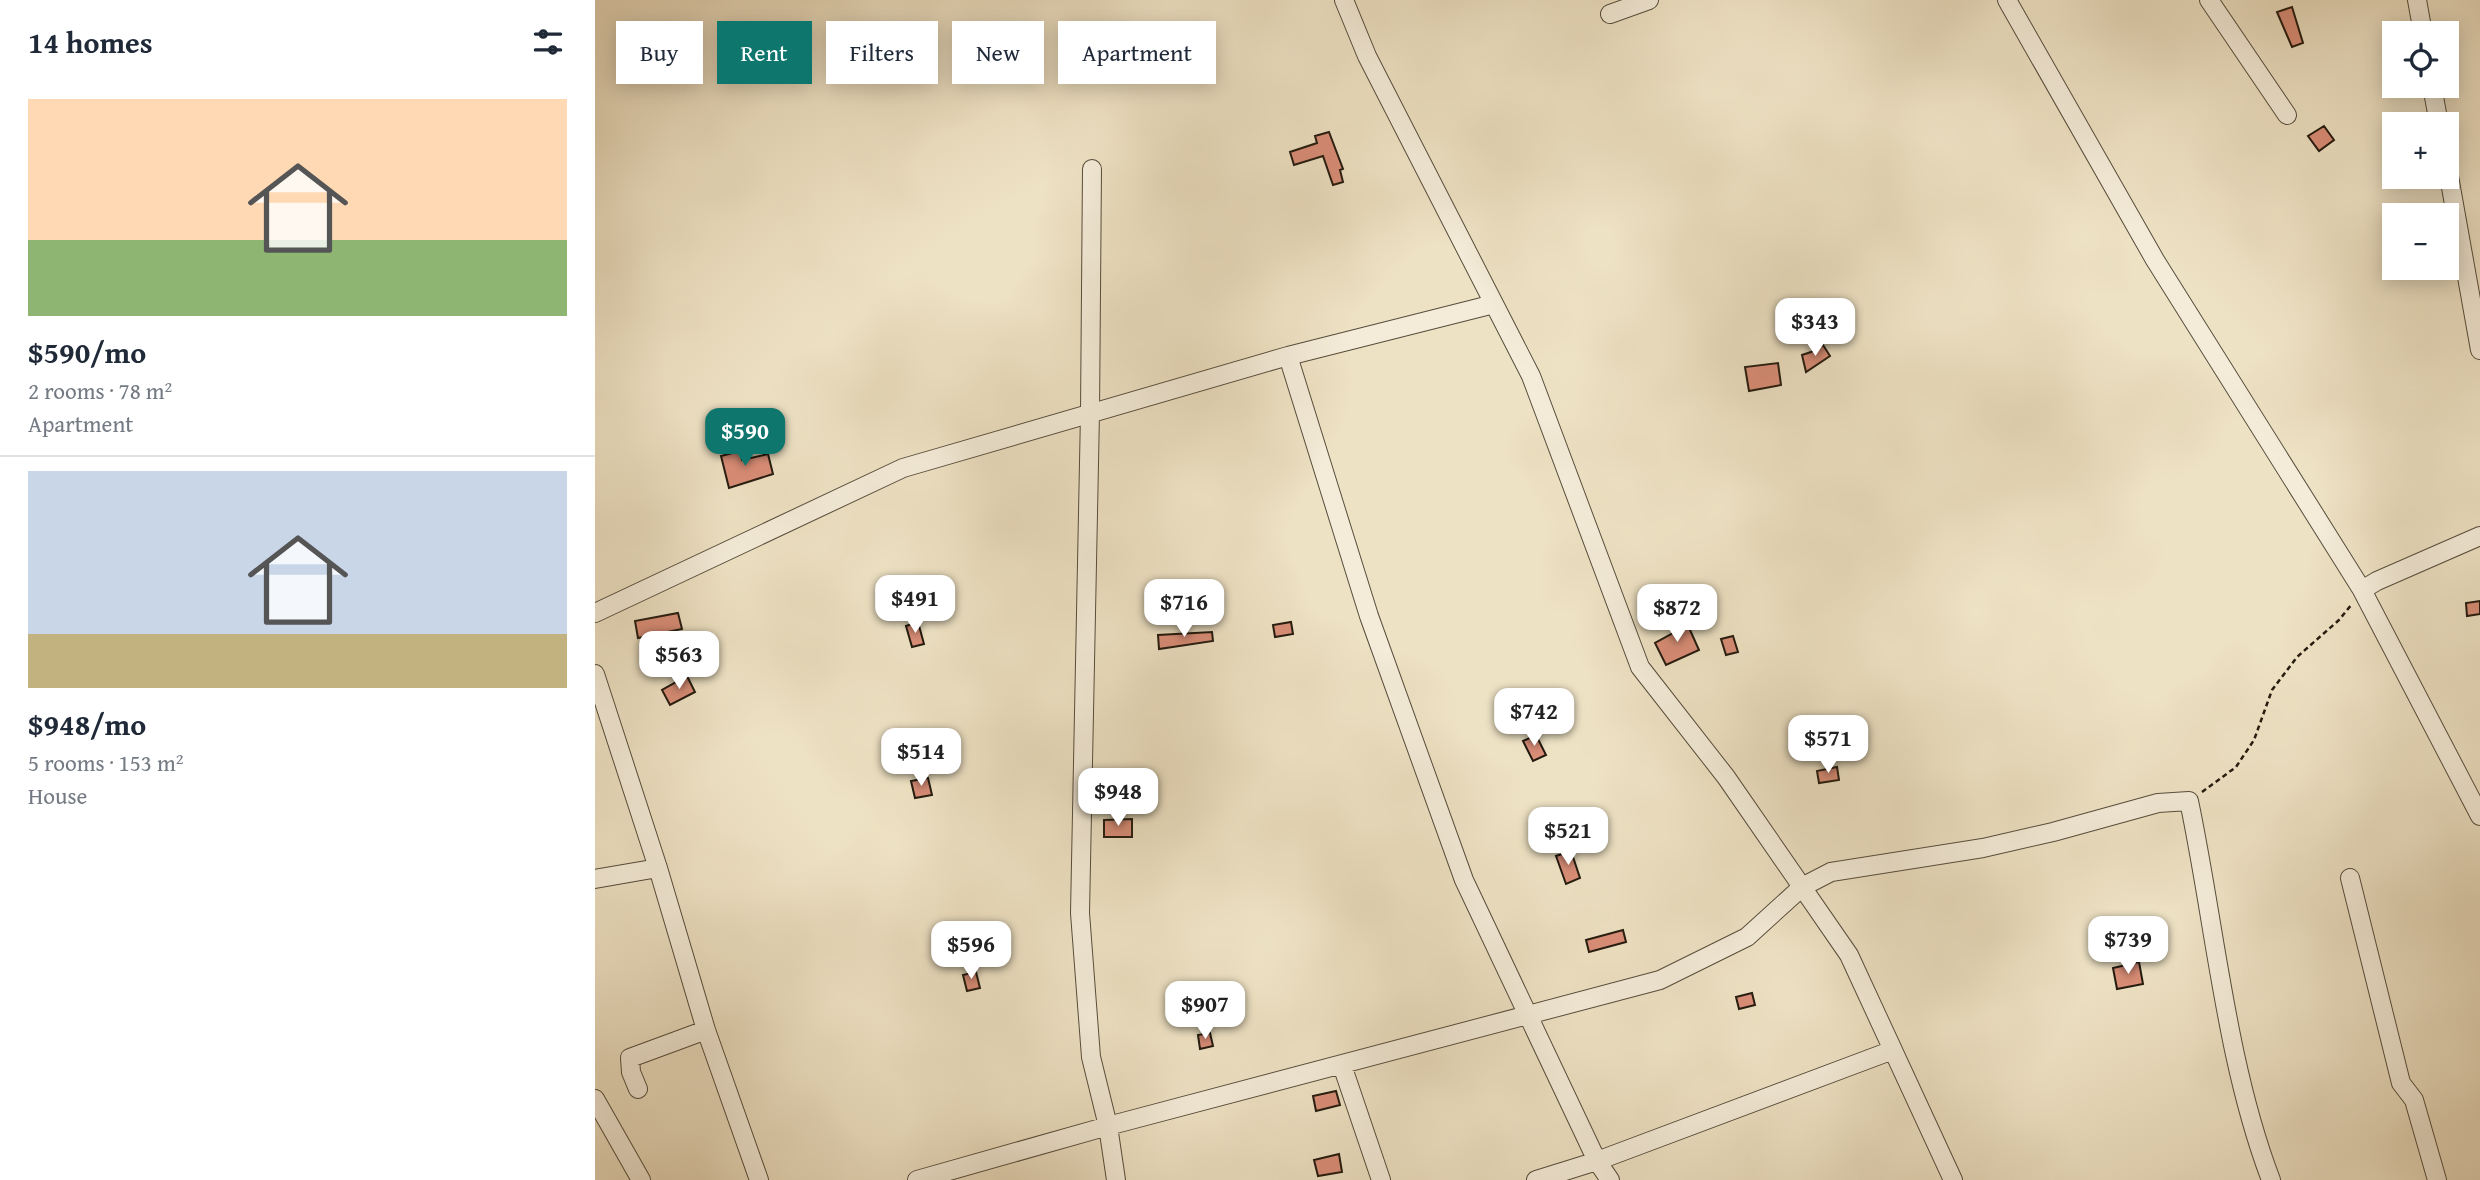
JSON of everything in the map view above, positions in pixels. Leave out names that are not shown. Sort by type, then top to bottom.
[{"type":"street","points":[[1344,0],[1367,56],[1531,376],[1640,667],[1726,777],[1849,955],[1954,1180]]},
{"type":"street","points":[[1610,14],[1649,0]]},
{"type":"street","points":[[2007,0],[2155,260],[2362,590],[2480,816]]},
{"type":"street","points":[[2209,0],[2287,115]]},
{"type":"street","points":[[2417,0],[2421,21]]},
{"type":"street","points":[[1092,169],[1080,913],[1091,1057],[1108,1126],[1116,1180]]},
{"type":"street","points":[[2451,189],[2480,350]]},
{"type":"street","points":[[595,613],[903,468],[1288,356],[1494,304]]},
{"type":"street","points":[[1288,356],[1369,616],[1464,880],[1597,1161],[1610,1180]]},
{"type":"street","points":[[2362,590],[2480,536]]},
{"type":"street","points":[[595,674],[658,868],[706,1030],[759,1180]]},
{"type":"street","points":[[917,1180],[1108,1126],[1660,980],[1747,937],[1802,887],[1831,872],[1983,848],[2158,803],[2189,801],[2243,1086],[2261,1154],[2271,1180]]},
{"type":"street","points":[[595,879],[658,868]]},
{"type":"street","points":[[2350,878],[2401,1083],[2414,1100],[2437,1180]]},
{"type":"street","points":[[638,1089],[631,1072],[630,1058],[706,1030]]},
{"type":"street","points":[[1536,1180],[1597,1161],[1893,1050]]},
{"type":"street","points":[[1342,1065],[1381,1180]]},
{"type":"street","points":[[595,1099],[641,1180]]},
{"type":"path","points":[[2189,801],[2235,767],[2254,740],[2272,690],[2297,657],[2339,620],[2362,590]]},
{"type":"building","points":[[2292,7],[2303,43],[2292,47],[2277,12]]},
{"type":"building","points":[[2324,126],[2334,140],[2319,151],[2308,136]]},
{"type":"building","points":[[1329,132],[1343,169],[1340,170],[1343,182],[1333,185],[1323,156],[1294,165],[1290,152],[1317,143],[1315,136]]},
{"type":"building","points":[[1823,345],[1830,356],[1806,372],[1802,355]]},
{"type":"building","points":[[1778,363],[1781,385],[1749,391],[1745,367]]},
{"type":"building","points":[[740,451],[742,460],[768,454],[773,474],[729,488],[721,456]]},
{"type":"building","points":[[2480,601],[2480,614],[2467,616],[2466,603]]},
{"type":"building","points":[[678,613],[682,629],[638,638],[635,621]]},
{"type":"building","points":[[1686,621],[1699,650],[1666,665],[1655,643],[1673,633],[1671,627]]},
{"type":"building","points":[[918,622],[924,644],[912,647],[906,626]]},
{"type":"building","points":[[1291,622],[1293,634],[1275,637],[1273,625]]},
{"type":"building","points":[[1212,632],[1213,641],[1159,649],[1158,635]]},
{"type":"building","points":[[1733,636],[1738,652],[1726,655],[1721,639]]},
{"type":"building","points":[[687,676],[695,692],[670,705],[662,690]]},
{"type":"building","points":[[1536,735],[1546,755],[1533,761],[1523,741]]},
{"type":"building","points":[[1837,767],[1839,780],[1819,783],[1817,771]]},
{"type":"building","points":[[928,778],[932,795],[915,798],[911,781]]},
{"type":"building","points":[[1132,819],[1132,837],[1104,837],[1104,820]]},
{"type":"building","points":[[1571,851],[1580,878],[1566,884],[1556,856]]},
{"type":"building","points":[[1623,930],[1626,942],[1589,952],[1586,940]]},
{"type":"building","points":[[2139,962],[2143,984],[2117,989],[2113,968]]},
{"type":"building","points":[[976,972],[980,988],[967,991],[963,975]]},
{"type":"building","points":[[1752,993],[1755,1005],[1739,1009],[1736,997]]},
{"type":"building","points":[[1210,1033],[1213,1046],[1200,1049],[1198,1035]]},
{"type":"building","points":[[1336,1091],[1340,1105],[1316,1111],[1313,1096]]},
{"type":"building","points":[[1339,1154],[1342,1172],[1318,1176],[1314,1160]]}]
